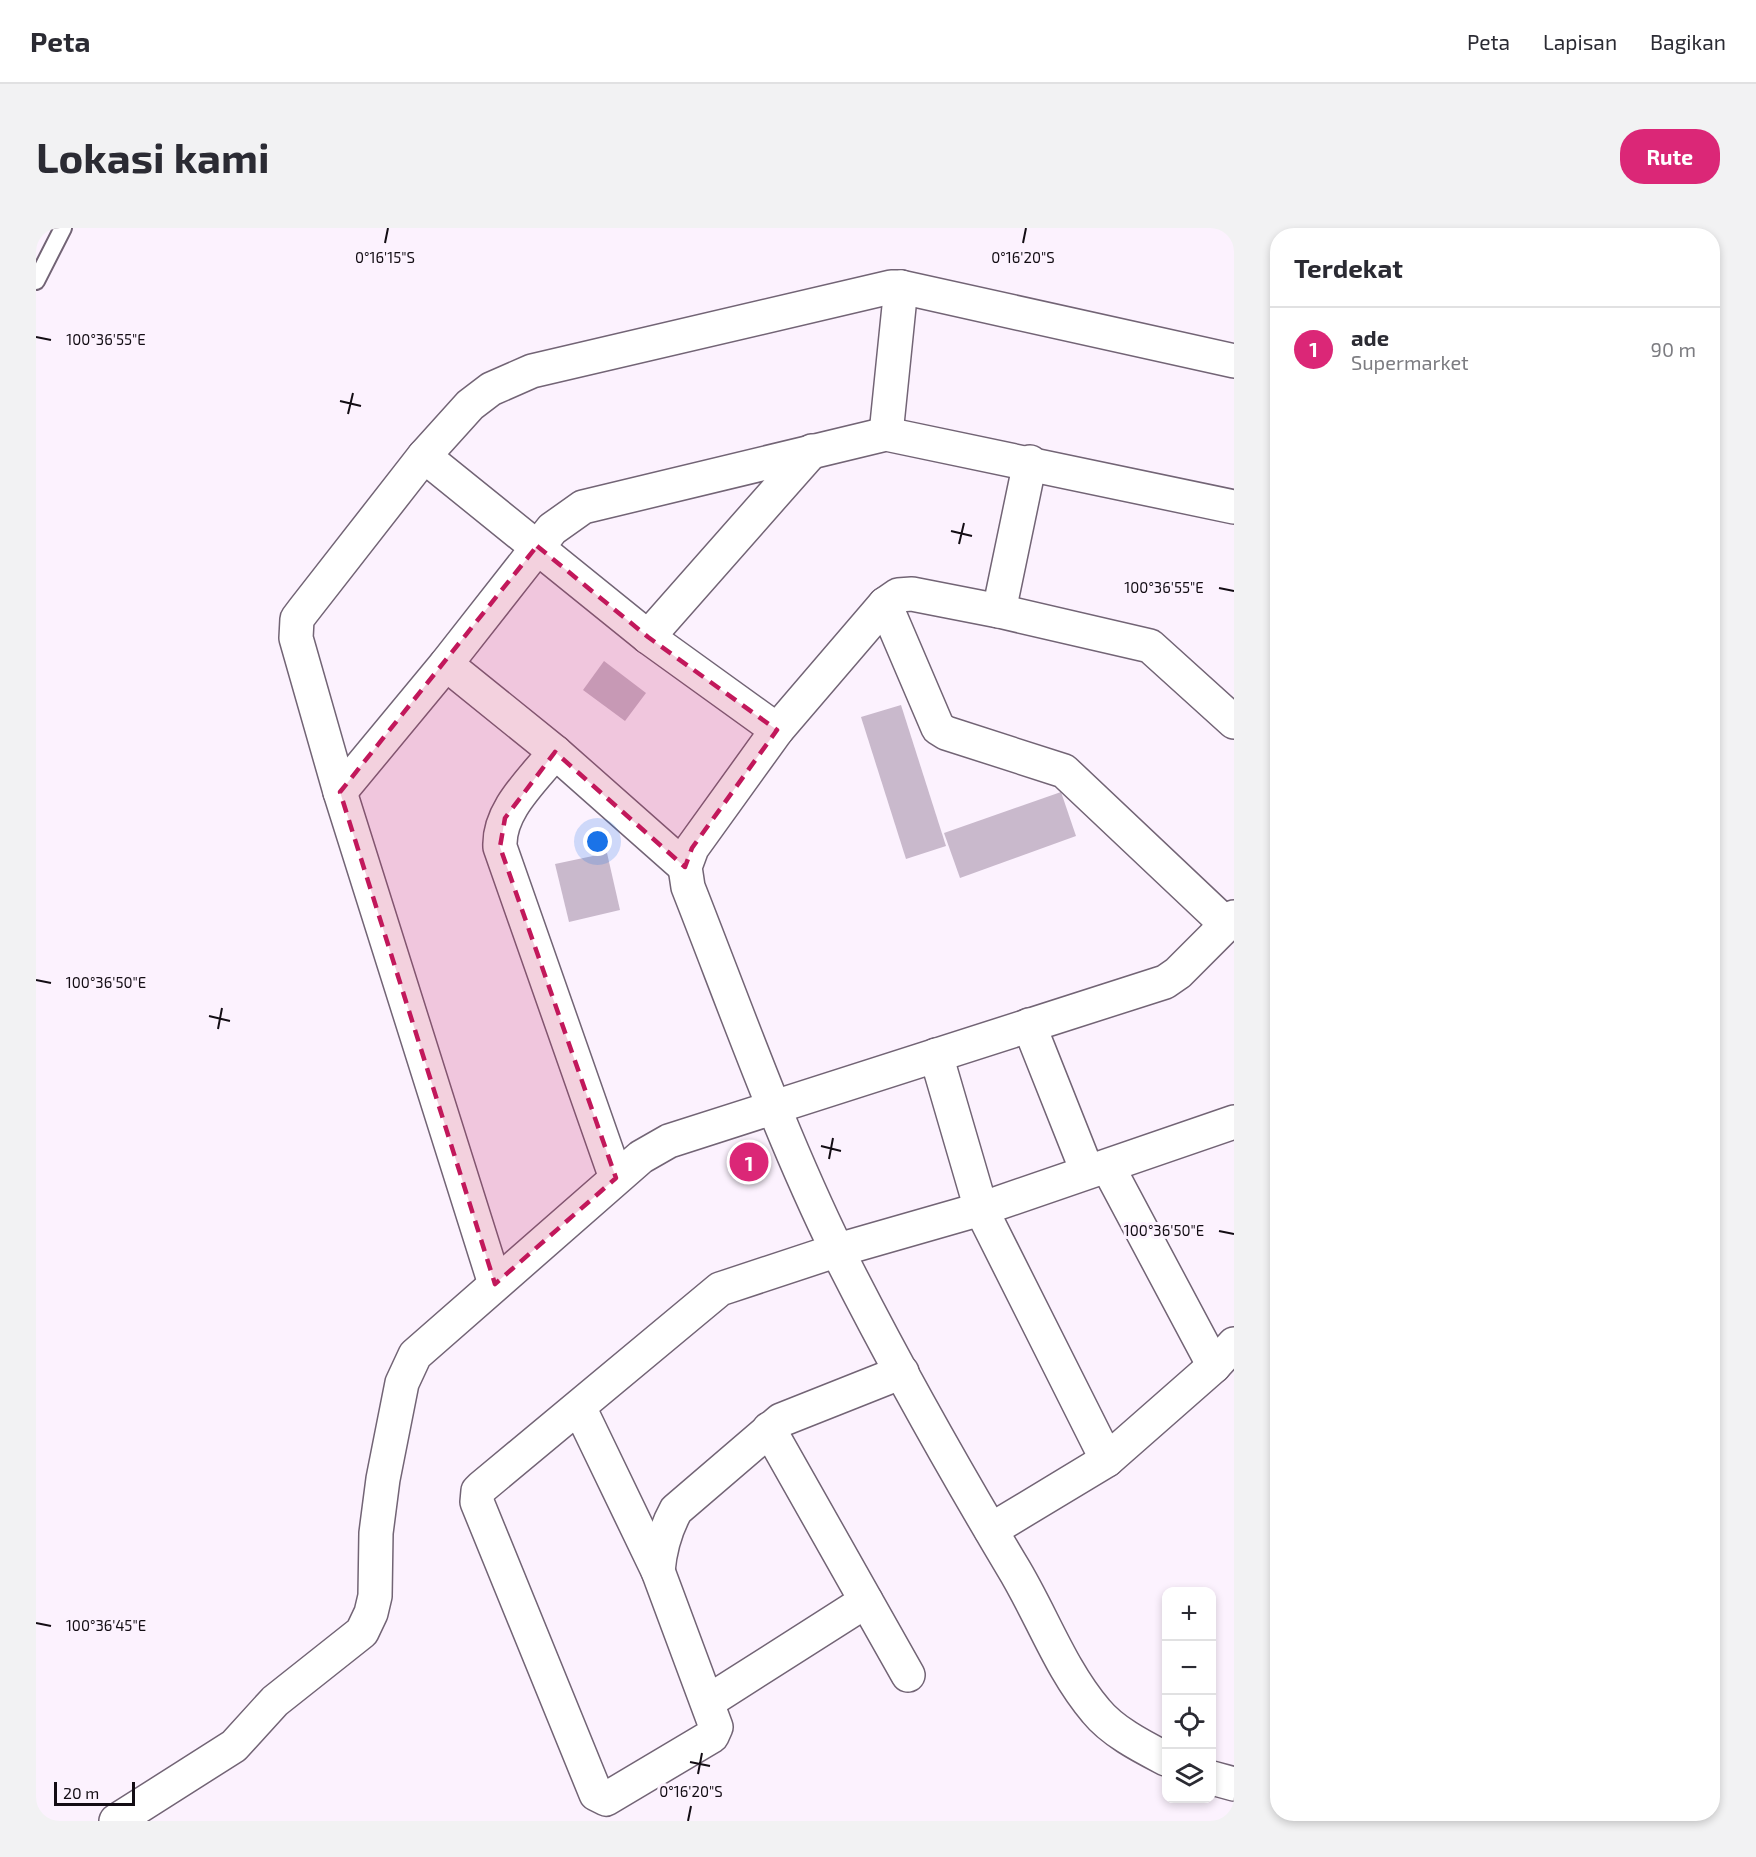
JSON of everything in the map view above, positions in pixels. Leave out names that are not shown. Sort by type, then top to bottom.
[{"type":"street","points":[[495,1284],[340,792],[296,638],[297,619],[424,456],[484,394],[532,370],[880,289],[901,287],[1234,361]]},
{"type":"street","points":[[886,434],[901,287]]},
{"type":"street","points":[[340,792],[446,664],[537,546],[566,516],[583,507],[886,434],[1030,462],[1234,507]]},
{"type":"street","points":[[648,637],[812,451]]},
{"type":"street","points":[[424,456],[648,637],[777,730]]},
{"type":"street","points":[[999,611],[1030,462]]},
{"type":"street","points":[[1162,1756],[1139,1745],[1097,1712],[1070,1673],[1034,1602],[902,1372],[838,1250],[775,1108],[688,887],[685,867],[692,848],[777,730],[885,603],[898,595],[912,594],[999,611],[1150,646],[1229,708]]},
{"type":"street","points":[[116,1821],[234,1746],[275,1701],[362,1632],[371,1613],[375,1596],[378,1506],[402,1383],[415,1355],[616,1178],[655,1147],[1172,978],[1230,921],[1064,771],[946,733],[938,728],[885,603]]},
{"type":"street","points":[[446,664],[555,752],[685,867]]},
{"type":"street","points":[[555,752],[505,818],[499,832],[500,847],[616,1178]]},
{"type":"street","points":[[991,1530],[1107,1460],[1224,1355],[1098,1169],[1029,1025]]},
{"type":"street","points":[[936,1055],[981,1209],[1107,1460]]},
{"type":"street","points":[[579,1407],[658,1571],[717,1727],[712,1736],[606,1799],[598,1797],[477,1497],[482,1487],[720,1289],[838,1250],[981,1209],[1234,1122]]},
{"type":"street","points":[[658,1571],[661,1546],[676,1510],[769,1429],[792,1414],[902,1372]]},
{"type":"street","points":[[769,1429],[908,1675]]},
{"type":"street","points":[[709,1701],[866,1601]]},
{"type":"street","points":[[1216,1779],[1234,1784]]},
{"type":"lane","points":[[36,281],[63,228]]},
{"type":"highlighted area","points":[[537,546],[648,637],[777,730],[692,848],[685,867],[555,752],[505,818],[500,847],[616,1178],[495,1284],[340,792]]},
{"type":"building","points":[[604,661],[646,693],[625,721],[583,690]]},
{"type":"building","points":[[901,705],[946,846],[906,859],[861,717]]},
{"type":"building","points":[[1061,792],[1076,836],[960,878],[944,833]]},
{"type":"building","points":[[607,853],[620,910],[569,922],[555,864]]},
{"type":"place","name":"ade","points":[[749,1162]]}]
